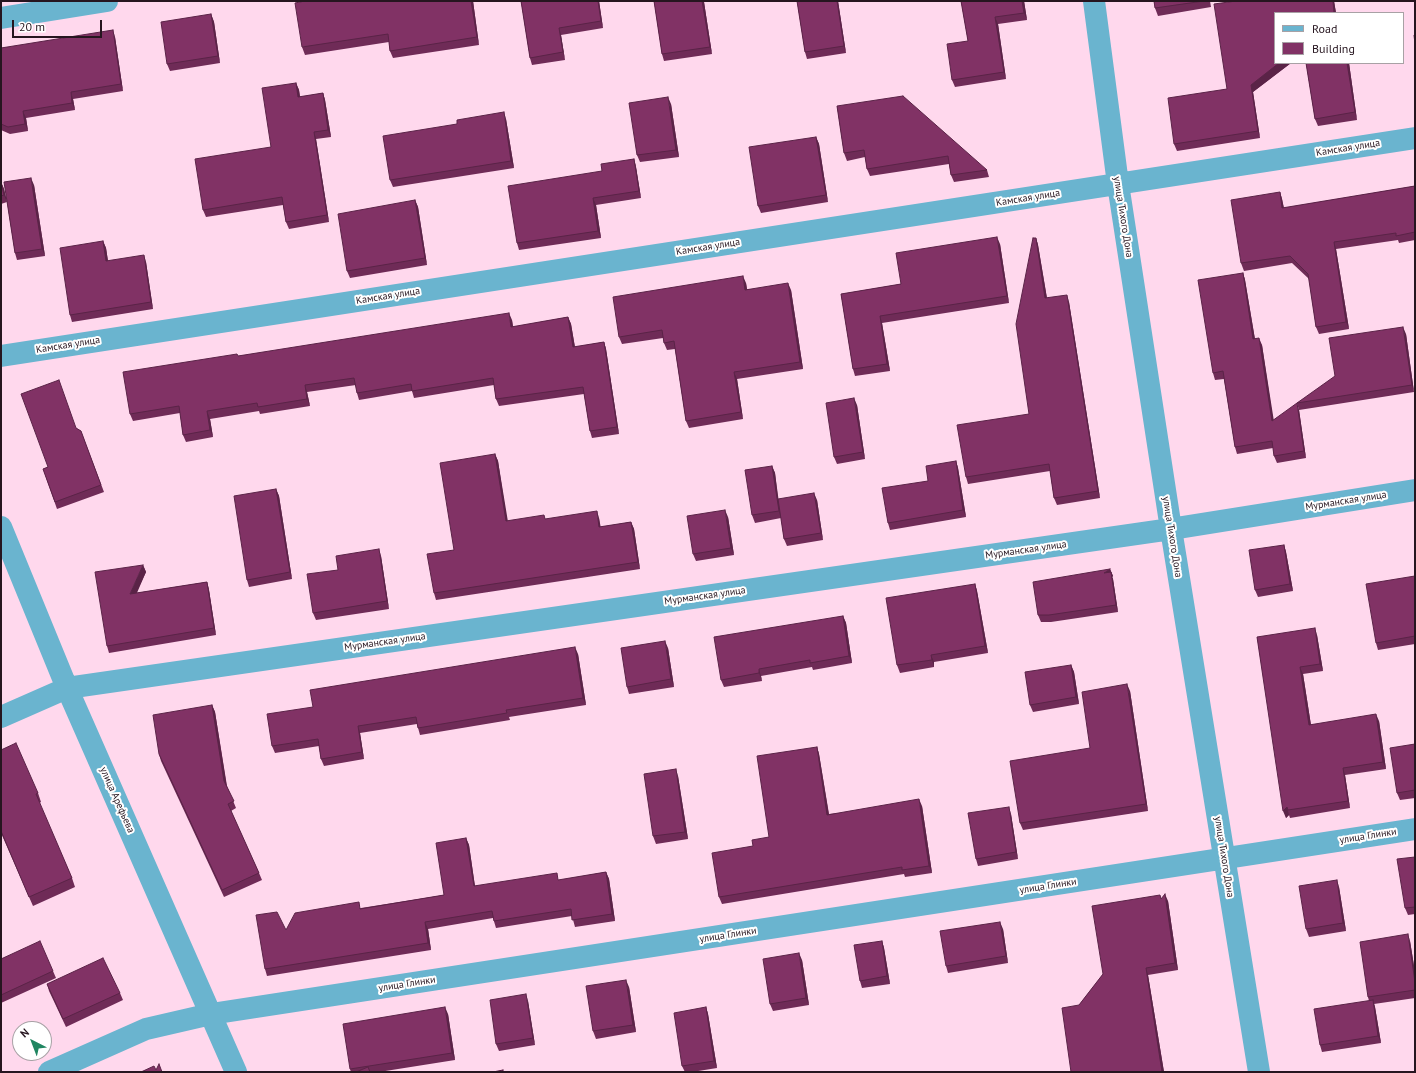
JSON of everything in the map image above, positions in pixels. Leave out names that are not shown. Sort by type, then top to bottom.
[{"type":"street","points":[[1,18],[107,1]]},
{"type":"street","name":"улица Тихого Дона","points":[[1094,1],[1118,184],[1171,529],[1259,1072]]},
{"type":"street","name":"Камская улица","points":[[1,356],[1415,138]]},
{"type":"street","name":"Мурманская улица","points":[[1,717],[67,688],[1171,529],[1415,490]]},
{"type":"street","name":"улица Арефьева","points":[[1,526],[67,688],[236,1072]]},
{"type":"street","name":"улица Глинки","points":[[49,1072],[146,1029],[211,1014],[1415,829]]},
{"type":"building","points":[[305,1],[471,1],[477,37],[390,51],[388,34],[302,47],[295,3]]},
{"type":"building","points":[[521,1],[598,1],[601,21],[559,28],[563,52],[530,58]]},
{"type":"building","points":[[654,1],[702,1],[710,47],[662,54]]},
{"type":"building","points":[[797,1],[837,1],[844,46],[805,52]]},
{"type":"building","points":[[961,1],[1022,1],[1024,13],[995,17],[1004,72],[952,80],[947,44],[968,41]]},
{"type":"building","points":[[1154,1],[1204,1],[1155,8]]},
{"type":"building","points":[[1236,1],[1333,1],[1334,12],[1274,12],[1274,64],[1278,64],[1251,85],[1258,131],[1174,144],[1168,98],[1227,89],[1214,4]]},
{"type":"building","points":[[211,14],[218,56],[167,64],[161,22]]},
{"type":"building","points":[[113,30],[121,84],[71,92],[72,103],[23,111],[25,124],[8,127],[1,124],[1,48]]},
{"type":"building","points":[[1306,64],[1347,64],[1355,112],[1315,119]]},
{"type":"building","points":[[296,83],[298,97],[323,93],[328,130],[314,132],[327,215],[286,222],[282,197],[203,210],[195,159],[271,147],[262,88]]},
{"type":"building","points":[[903,96],[987,170],[951,175],[948,156],[867,169],[864,150],[844,153],[837,106]]},
{"type":"building","points":[[668,97],[676,150],[637,155],[629,103]]},
{"type":"building","points":[[504,112],[511,161],[390,180],[383,136],[457,124],[457,120]]},
{"type":"building","points":[[816,137],[826,195],[758,206],[749,147]]},
{"type":"building","points":[[634,159],[639,191],[593,198],[598,231],[517,243],[508,186],[602,171],[601,164]]},
{"type":"building","points":[[31,178],[42,249],[15,253],[4,182]]},
{"type":"building","points":[[1,182],[4,195],[1,196]]},
{"type":"building","points":[[1415,186],[1415,232],[1396,236],[1396,233],[1334,242],[1346,322],[1316,327],[1308,274],[1290,256],[1241,263],[1231,200],[1280,192],[1282,208]]},
{"type":"building","points":[[415,200],[425,258],[347,271],[338,214]]},
{"type":"building","points":[[997,237],[1007,296],[880,316],[887,364],[853,369],[841,294],[901,284],[896,253]]},
{"type":"building","points":[[1033,238],[1036,238],[1045,298],[1067,295],[1098,491],[1054,498],[1049,464],[966,477],[957,425],[1029,414],[1016,324]]},
{"type":"building","points":[[103,241],[106,261],[144,255],[151,302],[70,315],[60,248]]},
{"type":"building","points":[[1243,273],[1253,339],[1259,338],[1272,421],[1297,403],[1304,451],[1274,456],[1272,441],[1235,447],[1223,371],[1213,373],[1198,280]]},
{"type":"building","points":[[743,276],[745,290],[788,283],[800,362],[734,372],[741,412],[686,421],[674,341],[664,343],[662,330],[619,337],[613,297]]},
{"type":"building","points":[[509,313],[511,327],[568,317],[573,347],[604,342],[617,427],[590,431],[583,387],[496,399],[493,378],[412,391],[411,384],[357,393],[354,378],[305,385],[307,399],[258,407],[257,403],[207,411],[210,430],[183,435],[179,406],[130,414],[123,372],[237,354],[238,356]]},
{"type":"building","points":[[1403,327],[1412,385],[1297,403],[1335,376],[1329,338]]},
{"type":"building","points":[[59,380],[76,428],[81,431],[101,485],[55,502],[43,469],[48,467],[21,394]]},
{"type":"building","points":[[854,398],[863,452],[834,457],[826,403]]},
{"type":"building","points":[[495,454],[506,521],[544,515],[545,519],[597,511],[599,527],[631,522],[638,562],[434,593],[427,554],[454,550],[440,463]]},
{"type":"building","points":[[956,461],[963,510],[888,523],[882,488],[928,481],[926,466]]},
{"type":"building","points":[[772,466],[779,511],[752,515],[745,470]]},
{"type":"building","points":[[276,489],[290,572],[247,580],[234,496]]},
{"type":"building","points":[[814,493],[821,533],[784,539],[778,499]]},
{"type":"building","points":[[725,510],[731,548],[693,554],[687,516]]},
{"type":"building","points":[[1284,545],[1290,584],[1255,590],[1249,550]]},
{"type":"building","points":[[379,549],[387,601],[313,613],[307,574],[338,570],[336,556]]},
{"type":"building","points":[[143,565],[130,594],[207,582],[214,628],[107,646],[95,572]]},
{"type":"building","points":[[1110,569],[1104,573],[1111,572],[1116,605],[1049,615],[1038,615],[1033,582]]},
{"type":"building","points":[[1415,576],[1415,636],[1376,643],[1366,584]]},
{"type":"building","points":[[975,584],[985,646],[931,655],[932,660],[897,665],[886,598]]},
{"type":"building","points":[[843,616],[849,656],[810,663],[810,660],[759,669],[759,673],[721,680],[714,637]]},
{"type":"building","points":[[1315,628],[1320,664],[1300,667],[1309,725],[1376,714],[1383,762],[1343,768],[1348,801],[1288,810],[1287,807],[1283,811],[1257,637]]},
{"type":"building","points":[[665,641],[671,679],[627,687],[621,648]]},
{"type":"building","points":[[575,647],[583,698],[506,710],[507,713],[418,728],[416,717],[358,726],[362,752],[321,759],[318,739],[272,746],[267,714],[313,707],[310,690]]},
{"type":"building","points":[[1071,665],[1076,697],[1030,705],[1025,672]]},
{"type":"building","points":[[1127,684],[1146,804],[1020,823],[1010,761],[1090,748],[1082,692]]},
{"type":"building","points":[[212,705],[224,781],[234,801],[228,804],[259,873],[222,890],[159,754],[153,715]]},
{"type":"building","points":[[16,743],[72,878],[29,897],[1,831],[1,750]]},
{"type":"building","points":[[1415,744],[1415,790],[1397,793],[1390,748]]},
{"type":"building","points":[[817,747],[827,815],[919,799],[929,866],[902,870],[902,867],[719,897],[712,853],[753,846],[752,840],[769,837],[757,756]]},
{"type":"building","points":[[676,769],[685,832],[653,836],[644,774]]},
{"type":"building","points":[[1009,807],[1016,852],[976,859],[968,813]]},
{"type":"building","points":[[466,838],[474,886],[557,873],[558,880],[606,872],[612,914],[572,920],[571,909],[494,921],[492,911],[425,922],[428,943],[265,969],[256,915],[277,912],[286,930],[295,913],[359,902],[360,909],[444,895],[436,843]]},
{"type":"building","points":[[1415,857],[1415,907],[1405,908],[1397,859]]},
{"type":"building","points":[[1337,880],[1343,923],[1306,929],[1299,886]]},
{"type":"building","points":[[1165,894],[1175,963],[1146,968],[1162,1072],[1071,1072],[1062,1008],[1079,1005],[1103,974],[1092,906],[1160,895],[1161,899]]},
{"type":"building","points":[[1000,922],[1006,956],[946,966],[940,931]]},
{"type":"building","points":[[1408,934],[1415,990],[1368,997],[1360,942]]},
{"type":"building","points":[[40,941],[53,971],[1,995],[1,959]]},
{"type":"building","points":[[882,941],[887,976],[860,981],[854,945]]},
{"type":"building","points":[[799,953],[806,998],[770,1004],[763,959]]},
{"type":"building","points":[[103,958],[120,993],[63,1019],[47,984]]},
{"type":"building","points":[[626,980],[633,1025],[593,1031],[586,986]]},
{"type":"building","points":[[526,994],[533,1038],[496,1044],[490,1000]]},
{"type":"building","points":[[1373,1000],[1378,1036],[1320,1045],[1314,1009]]},
{"type":"building","points":[[445,1007],[452,1053],[350,1069],[343,1024]]},
{"type":"building","points":[[706,1007],[714,1061],[682,1066],[674,1013]]},
{"type":"building","points":[[159,1064],[162,1072],[141,1072],[154,1066],[156,1070]]},
{"type":"building","points":[[368,1067],[370,1072],[356,1072]]}]
